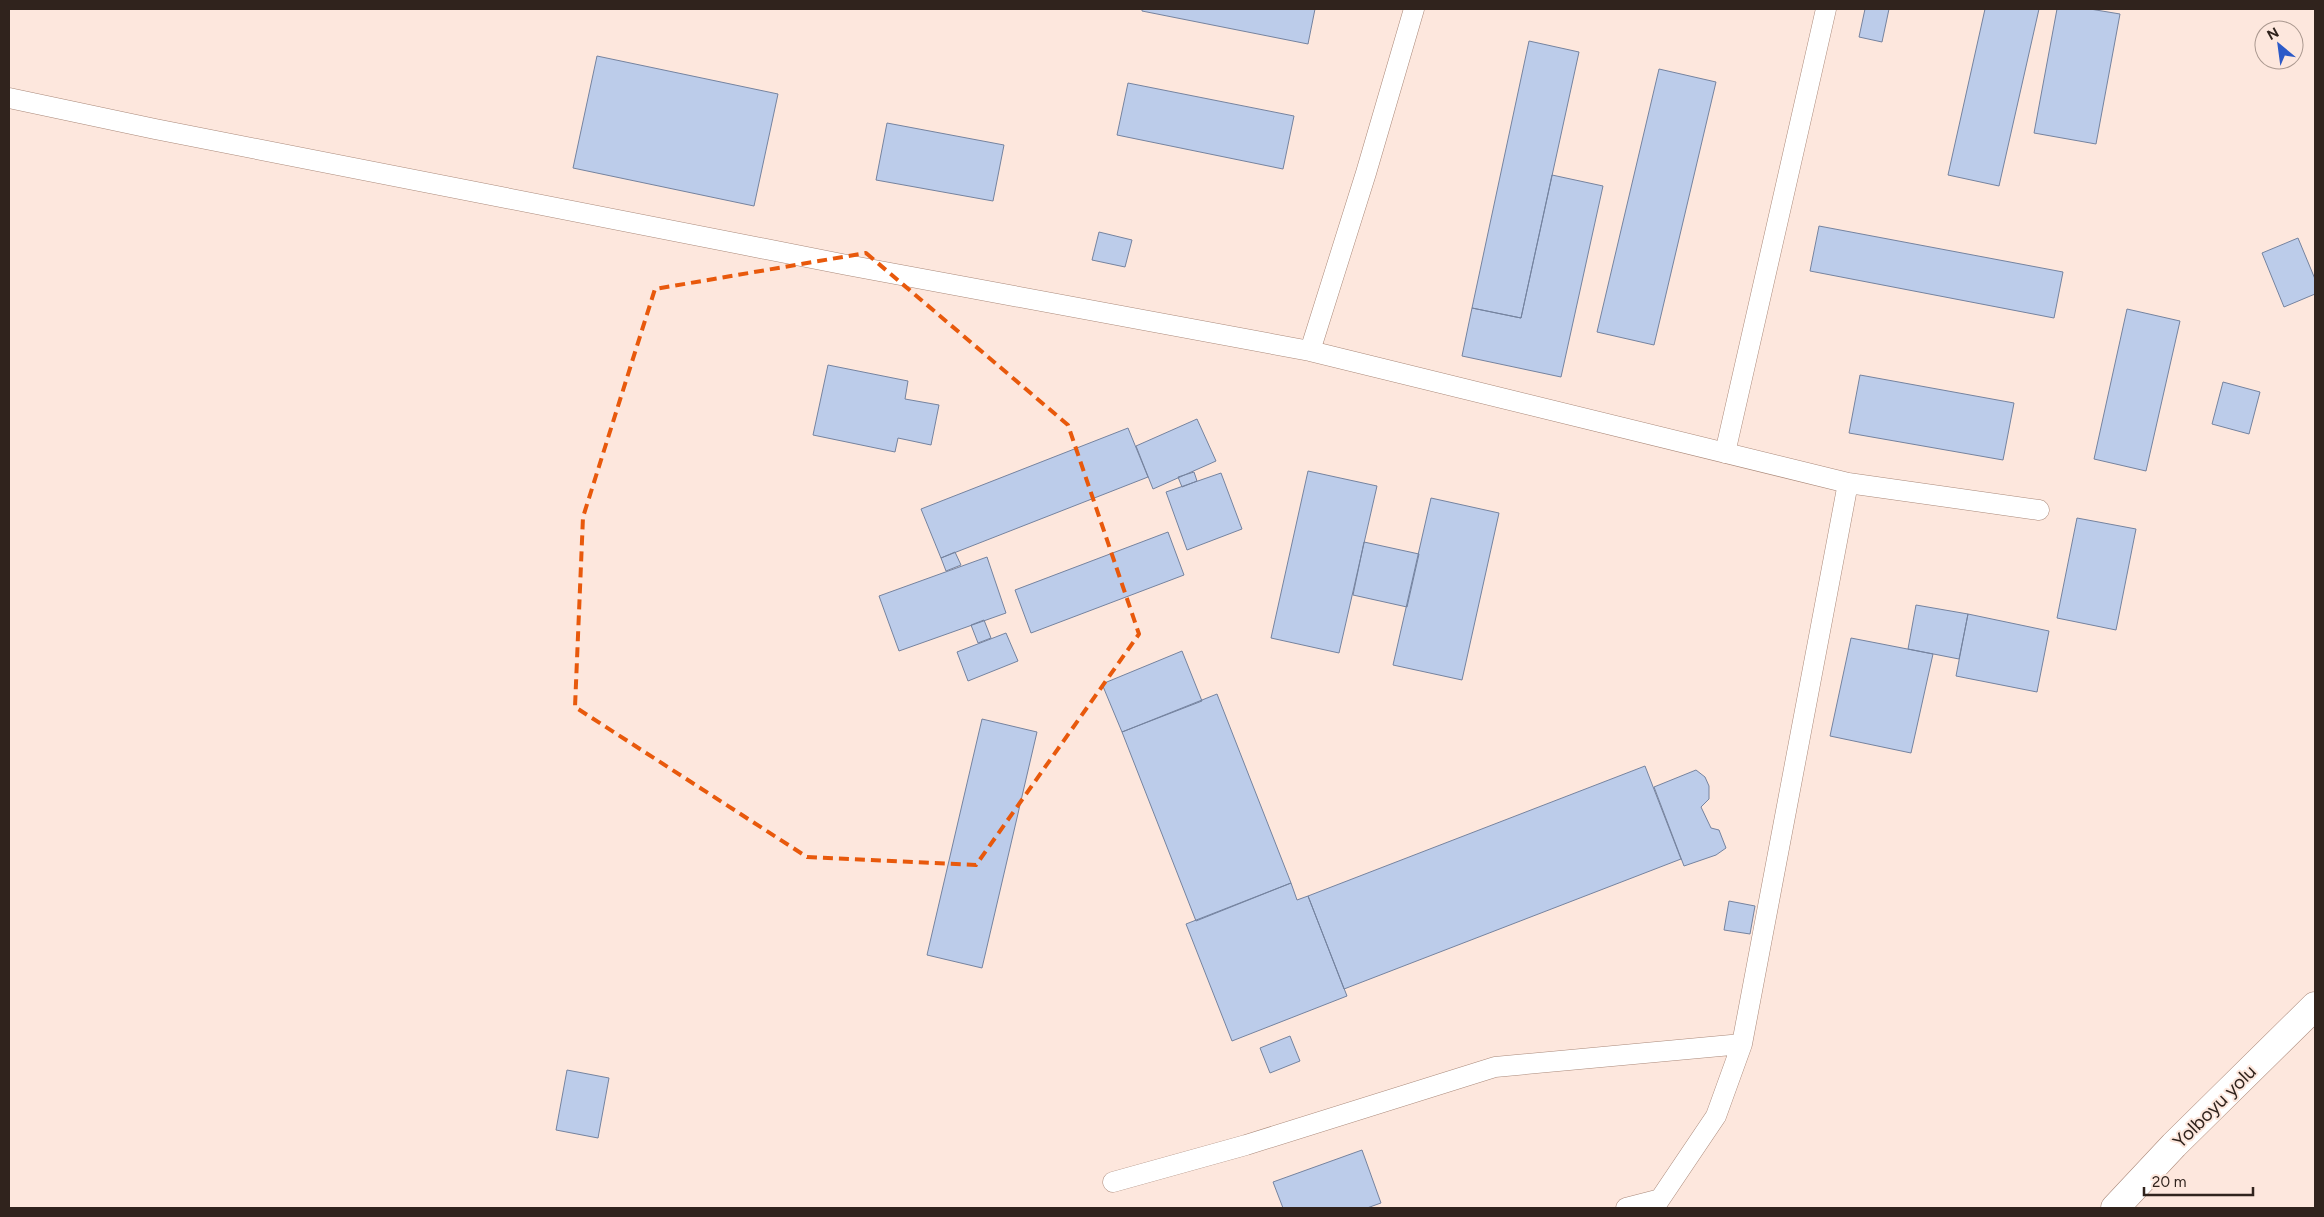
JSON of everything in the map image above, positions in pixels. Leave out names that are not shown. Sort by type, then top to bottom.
[{"type":"main road","name":"Yolboyu yolu","points":[[2115,1208],[2174,1145],[2315,1006]]},
{"type":"lane","points":[[1310,351],[1366,173],[1414,9]]},
{"type":"lane","points":[[1724,453],[1826,9]]},
{"type":"lane","points":[[9,98],[155,129],[827,261],[1310,351],[1848,483],[2039,510]]},
{"type":"lane","points":[[1626,1208],[1656,1204],[1716,1116],[1742,1044],[1848,483]]},
{"type":"lane","points":[[1113,1182],[1246,1145],[1495,1068],[1742,1044]]},
{"type":"highlighted area","points":[[866,253],[1068,425],[1139,634],[976,865],[807,857],[575,707],[583,517],[655,289]]},
{"type":"building","points":[[1142,9],[1315,9],[1308,44],[1142,11]]},
{"type":"building","points":[[1865,9],[1889,9],[1882,42],[1859,37]]},
{"type":"building","points":[[1985,9],[2039,9],[1999,186],[1948,175]]},
{"type":"building","points":[[2057,9],[2090,9],[2120,14],[2096,144],[2034,133]]},
{"type":"building","points":[[1529,41],[1579,52],[1521,318],[1472,308]]},
{"type":"building","points":[[597,56],[778,94],[754,206],[573,168]]},
{"type":"building","points":[[1659,69],[1716,82],[1654,345],[1597,332]]},
{"type":"building","points":[[1128,83],[1294,116],[1283,169],[1117,135]]},
{"type":"building","points":[[887,123],[1004,145],[993,201],[876,180]]},
{"type":"building","points":[[1552,175],[1603,186],[1561,377],[1462,356],[1472,308],[1521,318]]},
{"type":"building","points":[[1819,226],[2063,272],[2054,318],[1810,271]]},
{"type":"building","points":[[1099,232],[1132,240],[1125,267],[1092,260]]},
{"type":"building","points":[[2298,238],[2315,279],[2315,294],[2284,307],[2262,253]]},
{"type":"building","points":[[2127,309],[2180,321],[2146,471],[2094,459]]},
{"type":"building","points":[[828,365],[908,381],[905,399],[939,405],[931,445],[898,438],[895,452],[813,435]]},
{"type":"building","points":[[1860,375],[2014,403],[2003,460],[1849,433]]},
{"type":"building","points":[[2223,382],[2260,392],[2249,434],[2212,424]]},
{"type":"building","points":[[1197,419],[1216,461],[1153,489],[1136,446]]},
{"type":"building","points":[[1128,428],[1148,477],[941,558],[921,509]]},
{"type":"building","points":[[1308,471],[1377,486],[1339,653],[1271,638]]},
{"type":"building","points":[[1194,472],[1197,481],[1182,487],[1178,477]]},
{"type":"building","points":[[1221,473],[1242,529],[1187,550],[1166,492]]},
{"type":"building","points":[[1431,498],[1499,513],[1462,680],[1393,665]]},
{"type":"building","points":[[2077,518],[2136,529],[2116,630],[2057,618]]},
{"type":"building","points":[[1168,532],[1184,575],[1031,633],[1015,590]]},
{"type":"building","points":[[1364,542],[1419,554],[1407,607],[1353,595]]},
{"type":"building","points":[[955,552],[961,565],[946,571],[941,558]]},
{"type":"building","points":[[987,557],[1006,613],[899,651],[879,596]]},
{"type":"building","points":[[1916,605],[1968,614],[1959,659],[1908,649]]},
{"type":"building","points":[[1968,614],[2049,631],[2037,692],[1956,676]]},
{"type":"building","points":[[984,620],[991,638],[978,643],[971,625]]},
{"type":"building","points":[[1006,633],[1018,661],[968,681],[957,652]]},
{"type":"building","points":[[1851,638],[1933,654],[1911,753],[1830,736]]},
{"type":"building","points":[[1182,651],[1202,701],[1122,732],[1102,684]]},
{"type":"building","points":[[1217,694],[1291,883],[1196,921],[1122,732]]},
{"type":"building","points":[[982,719],[1037,732],[982,968],[927,955]]},
{"type":"building","points":[[1645,766],[1681,859],[1344,989],[1308,896]]},
{"type":"building","points":[[1696,770],[1705,777],[1709,786],[1709,799],[1701,807],[1711,828],[1719,830],[1726,848],[1716,855],[1684,866],[1654,787]]},
{"type":"building","points":[[1291,883],[1297,900],[1308,896],[1347,996],[1232,1041],[1186,924]]},
{"type":"building","points":[[1729,901],[1755,906],[1750,934],[1724,930]]},
{"type":"building","points":[[1290,1036],[1300,1061],[1270,1073],[1260,1048]]},
{"type":"building","points":[[567,1070],[609,1078],[598,1138],[556,1130]]},
{"type":"building","points":[[1362,1150],[1381,1203],[1367,1208],[1283,1208],[1273,1182]]}]
